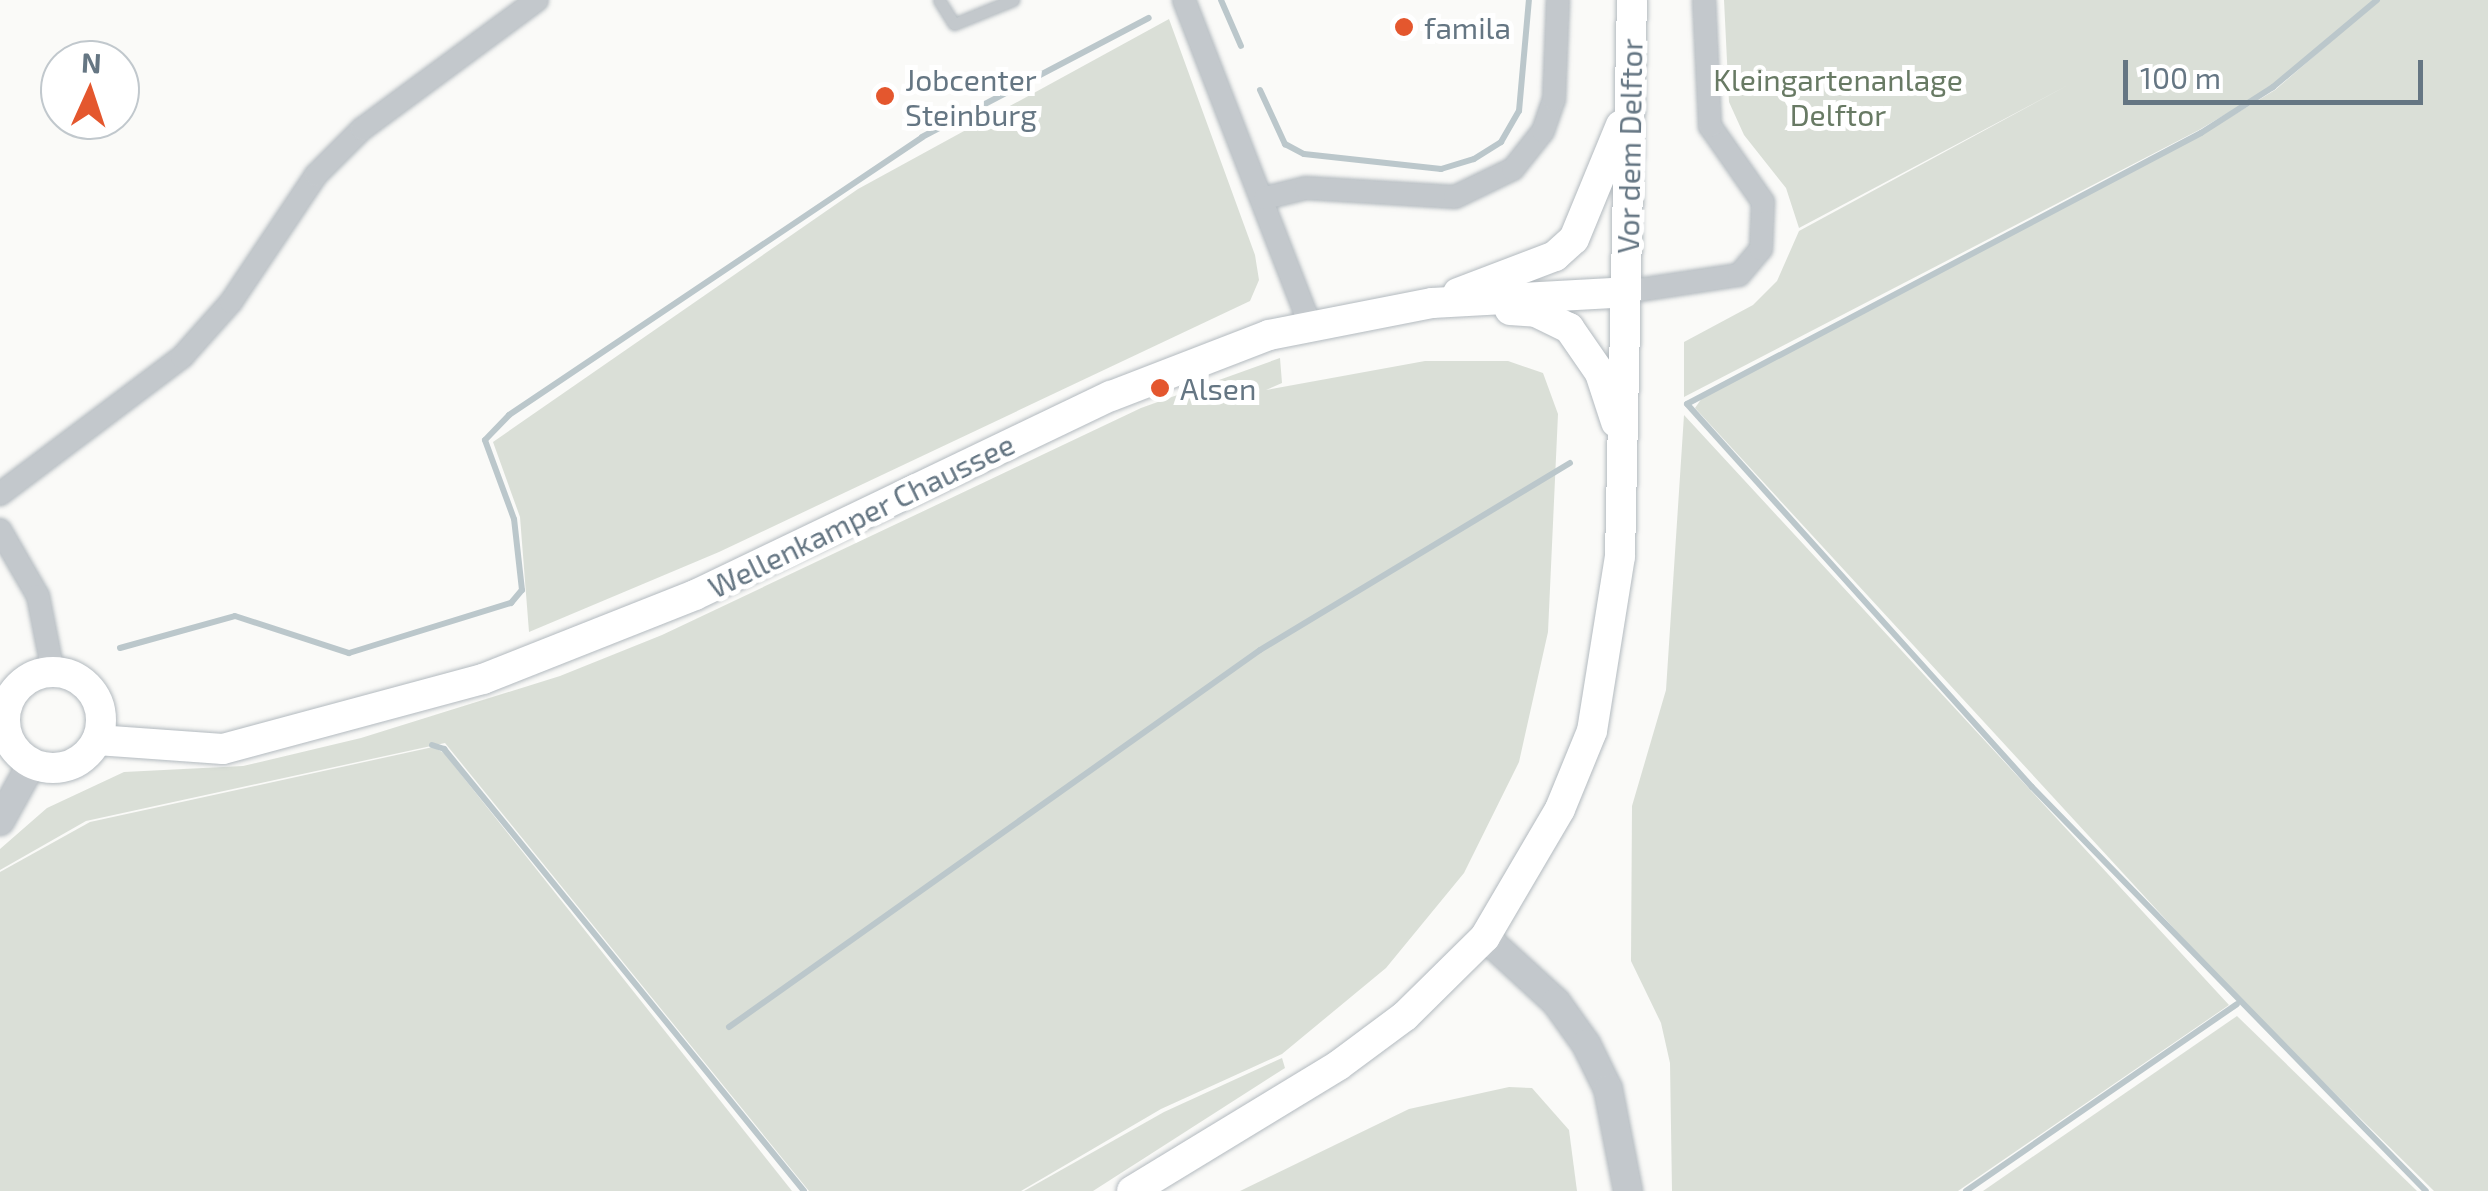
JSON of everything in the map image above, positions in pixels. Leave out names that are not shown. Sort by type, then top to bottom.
[{"type":"main road","name":"Vor dem Delftor","points":[[1132,1191],[1339,1065],[1405,1016],[1484,937],[1560,809],[1592,731],[1620,557],[1632,0]]},
{"type":"main road","points":[[1432,303],[1555,256],[1574,239],[1587,220],[1630,98]]},
{"type":"main road","name":"Wellenkamper Chaussee","points":[[97,740],[223,749],[483,679],[695,596],[1128,389],[1308,324],[1432,303],[1626,292]]},
{"type":"main road","points":[[1432,303],[1536,312],[1568,328],[1600,373],[1624,449]]},
{"type":"main road","points":[[53,672],[91,690],[101,714],[97,740],[68,766],[32,763],[7,734],[5,698],[28,680],[53,672]]},
{"type":"street","points":[[0,494],[182,357],[231,302],[316,175],[362,129],[536,0]]},
{"type":"street","points":[[1184,0],[1265,198],[1308,324]]},
{"type":"street","points":[[1265,198],[1306,188],[1455,197],[1513,169],[1543,131],[1554,99],[1558,0]]},
{"type":"street","points":[[1626,292],[1739,275],[1762,249],[1763,202],[1710,126],[1704,0]]},
{"type":"street","points":[[0,530],[38,596],[53,672]]},
{"type":"street","points":[[0,820],[32,763]]},
{"type":"street","points":[[1484,937],[1556,1002],[1586,1044],[1608,1090],[1628,1191]]},
{"type":"lane","points":[[939,0],[954,24],[1013,0]]},
{"type":"green space","name":"Kleingartenanlage Delftor","points":[[1724,0],[2374,0],[2273,86],[2199,130],[1684,397],[1684,342],[1753,305],[1777,281],[1799,231],[2070,84],[1799,228],[1786,188],[1744,135],[1729,102]]},
{"type":"green space","points":[[2379,0],[2488,0],[2488,1191],[2434,1191],[2238,998],[1695,408],[1702,398],[2201,135],[2275,90]]},
{"type":"green space","points":[[1169,19],[1255,255],[1259,280],[1250,301],[719,552],[529,632],[520,517],[493,442],[858,189]]},
{"type":"green space","points":[[1280,358],[1282,383],[1266,390],[1425,361],[1508,361],[1543,373],[1558,414],[1548,632],[1519,762],[1464,873],[1386,968],[1282,1054],[1161,1109],[1021,1191],[809,1191],[445,743],[86,821],[0,870],[0,849],[47,808],[124,772],[243,766],[361,738],[560,676],[662,635],[1141,408]]},
{"type":"green space","points":[[1684,415],[2229,1005],[1958,1191],[1672,1191],[1670,1063],[1661,1023],[1631,961],[1632,806],[1666,690]]},
{"type":"green space","points":[[433,747],[444,753],[792,1191],[0,1191],[0,872],[90,822]]},
{"type":"green space","points":[[2237,1016],[2417,1191],[1983,1191]]},
{"type":"green space","points":[[1282,1058],[1285,1068],[1093,1191],[1024,1191],[1164,1112]]},
{"type":"green space","points":[[1509,1087],[1532,1088],[1569,1130],[1577,1191],[1240,1191],[1409,1109]]},
{"type":"waterway","points":[[1221,0],[1241,46]]},
{"type":"waterway","points":[[1260,90],[1285,144],[1304,154],[1441,169],[1474,159],[1501,142],[1519,111],[1529,0]]},
{"type":"waterway","points":[[2377,0],[2273,87],[2201,133],[1687,404],[2032,787],[2426,1191]]},
{"type":"waterway","points":[[120,648],[235,616],[349,653],[511,603],[522,590],[514,519],[485,440],[509,415],[922,137],[1149,18]]},
{"type":"waterway","points":[[729,1027],[1260,650],[1570,463]]},
{"type":"waterway","points":[[432,745],[444,749],[804,1191]]},
{"type":"waterway","points":[[1966,1191],[2237,1004]]},
{"type":"place","name":"famila","points":[[1404,27]]},
{"type":"place","name":"Jobcenter Steinburg","points":[[885,96]]},
{"type":"place","name":"Alsen","points":[[1160,388]]}]
